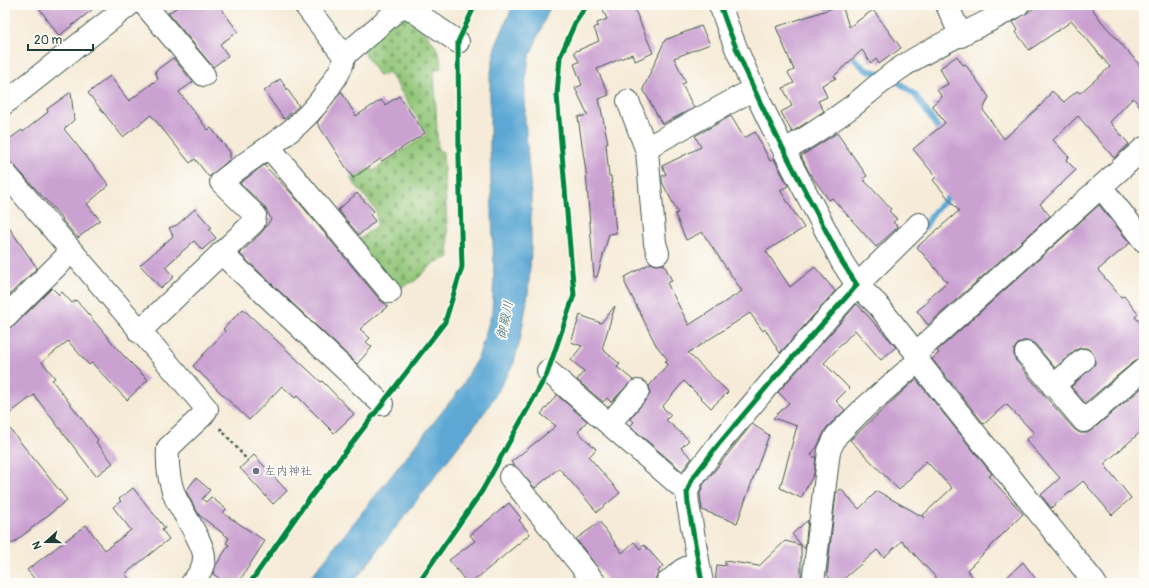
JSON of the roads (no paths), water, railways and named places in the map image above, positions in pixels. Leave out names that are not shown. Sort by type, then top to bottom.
[{"type":"street","points":[[5,102],[129,5]]},
{"type":"street","points":[[145,5],[204,75]]},
{"type":"street","points":[[305,5],[344,56]]},
{"type":"street","points":[[720,5],[731,38],[754,89],[842,262],[857,285],[878,304],[917,357],[1095,583]]},
{"type":"street","points":[[947,5],[961,36]]},
{"type":"street","points":[[785,150],[806,139],[922,54],[961,36],[1018,5]]},
{"type":"street","points":[[139,332],[222,253],[255,219],[255,215],[221,182],[304,120],[317,107],[343,66],[344,56],[401,6],[408,7],[458,42]]},
{"type":"street","points":[[646,148],[754,89]]},
{"type":"street","points":[[628,101],[646,148],[655,243],[658,253]]},
{"type":"street","points":[[269,147],[390,292]]},
{"type":"street","points":[[813,583],[829,451],[836,436],[917,357],[1144,148]]},
{"type":"street","points":[[5,173],[206,410],[168,448],[169,471],[176,498],[203,553],[204,558],[199,574],[192,583]]},
{"type":"street","points":[[1101,187],[1144,241]]},
{"type":"street","points":[[702,583],[688,504],[688,491],[692,479],[718,445],[857,285],[919,224]]},
{"type":"street","points":[[5,317],[71,252]]},
{"type":"street","points":[[222,253],[382,404]]},
{"type":"street","points":[[1026,353],[1084,422],[1144,369]]},
{"type":"street","points":[[1053,386],[1083,360]]},
{"type":"street","points":[[548,371],[679,485],[688,491]]},
{"type":"street","points":[[609,424],[638,391]]},
{"type":"street","points":[[510,477],[595,583]]},
{"type":"street","points":[[667,583],[686,568],[698,562]]},
{"type":"water","name":"御殿川","points":[[513,5],[551,5],[529,58],[525,86],[525,120],[531,194],[531,252],[528,294],[520,341],[513,365],[487,409],[353,583],[306,583],[461,388],[479,355],[492,312],[494,278],[490,148],[490,78],[495,48]]},
{"type":"waterway","points":[[827,5],[830,16]]},
{"type":"waterway","points":[[848,53],[866,70],[883,74]]},
{"type":"waterway","points":[[893,78],[915,95],[942,134]]},
{"type":"waterway","points":[[925,227],[933,213],[953,192]]},
{"type":"place","name":"左内神社","points":[[256,471]]}]
